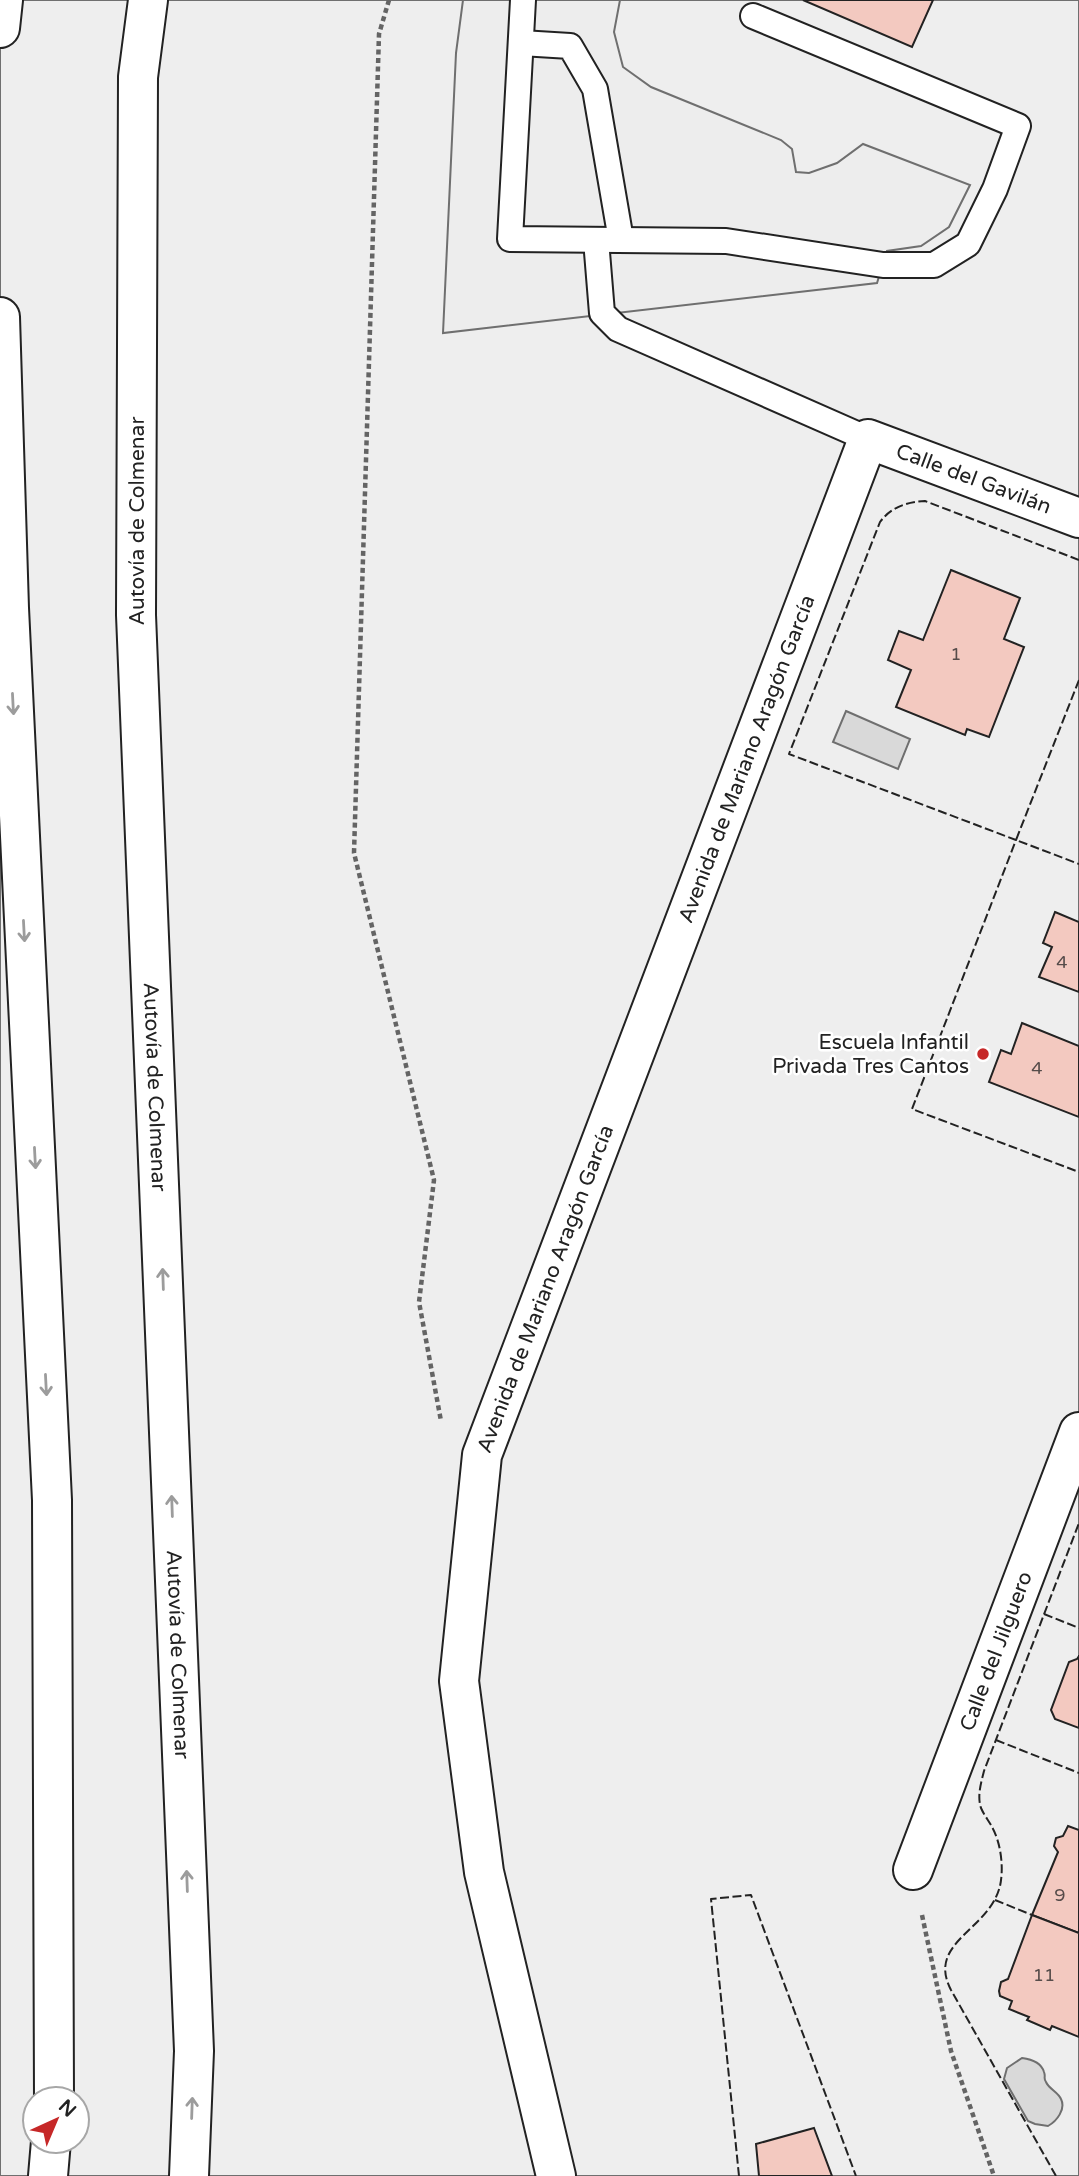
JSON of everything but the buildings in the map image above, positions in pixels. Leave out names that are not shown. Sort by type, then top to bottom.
[{"type":"main road","points":[[0,28],[4,0]]},
{"type":"main road","name":"Autovía de Colmenar","points":[[148,0],[138,77],[136,615],[194,2051],[189,2176]]},
{"type":"main road","points":[[0,317],[9,608],[52,1500],[54,2085]]},
{"type":"main road","name":"Calle del Gavilán","points":[[868,439],[1079,519]]},
{"type":"main road","name":"Avenida de Mariano Aragón García","points":[[556,2176],[484,1872],[459,1681],[482,1455],[868,439]]},
{"type":"main road","name":"Calle del Jilguero","points":[[913,1870],[1079,1432]]},
{"type":"main road","points":[[48,2176],[50,2155]]},
{"type":"lane","points":[[523,0],[510,239],[726,241],[883,265],[934,265],[968,244],[995,189],[1018,126],[753,16]]},
{"type":"lane","points":[[521,43],[570,46],[595,89],[621,240]]},
{"type":"lane","points":[[596,240],[602,313],[618,329],[868,439]]},
{"type":"path","points":[[389,0],[379,33],[354,853],[434,1180],[419,1302],[442,1426]]},
{"type":"path","points":[[913,1870],[951,2052],[994,2176]]},
{"type":"shaded area","points":[[0,0],[1079,0],[1079,2176],[0,2176]]},
{"type":"shaded area","points":[[463,0],[620,0],[614,32],[623,67],[651,87],[781,140],[792,149],[796,172],[809,173],[837,163],[863,144],[970,185],[949,227],[921,246],[887,251],[877,283],[443,333],[456,53]]},
{"type":"shaded area","points":[[846,711],[910,739],[898,769],[833,742]]},
{"type":"shaded area","points":[[1022,2058],[1038,2063],[1047,2084],[1061,2099],[1060,2114],[1048,2126],[1028,2121],[1004,2079],[1007,2068]]},
{"type":"fence","points":[[1079,560],[925,501],[894,509],[880,522],[789,754],[1016,840],[912,1109],[1079,1172]]},
{"type":"fence","points":[[1079,680],[1016,840],[1079,864]]},
{"type":"fence","points":[[1056,2176],[951,1990],[945,1974],[947,1960],[953,1948],[994,1901],[1000,1886],[1000,1848],[979,1799],[984,1771],[1079,1523]]},
{"type":"fence","points":[[1044,1614],[1079,1628]]},
{"type":"fence","points":[[996,1740],[1079,1773]]},
{"type":"fence","points":[[739,2176],[711,1899],[751,1895],[856,2176]]},
{"type":"fence","points":[[995,1900],[1032,1915]]},
{"type":"place","name":"Escuela Infantil Privada Tres Cantos","points":[[983,1054]]}]
